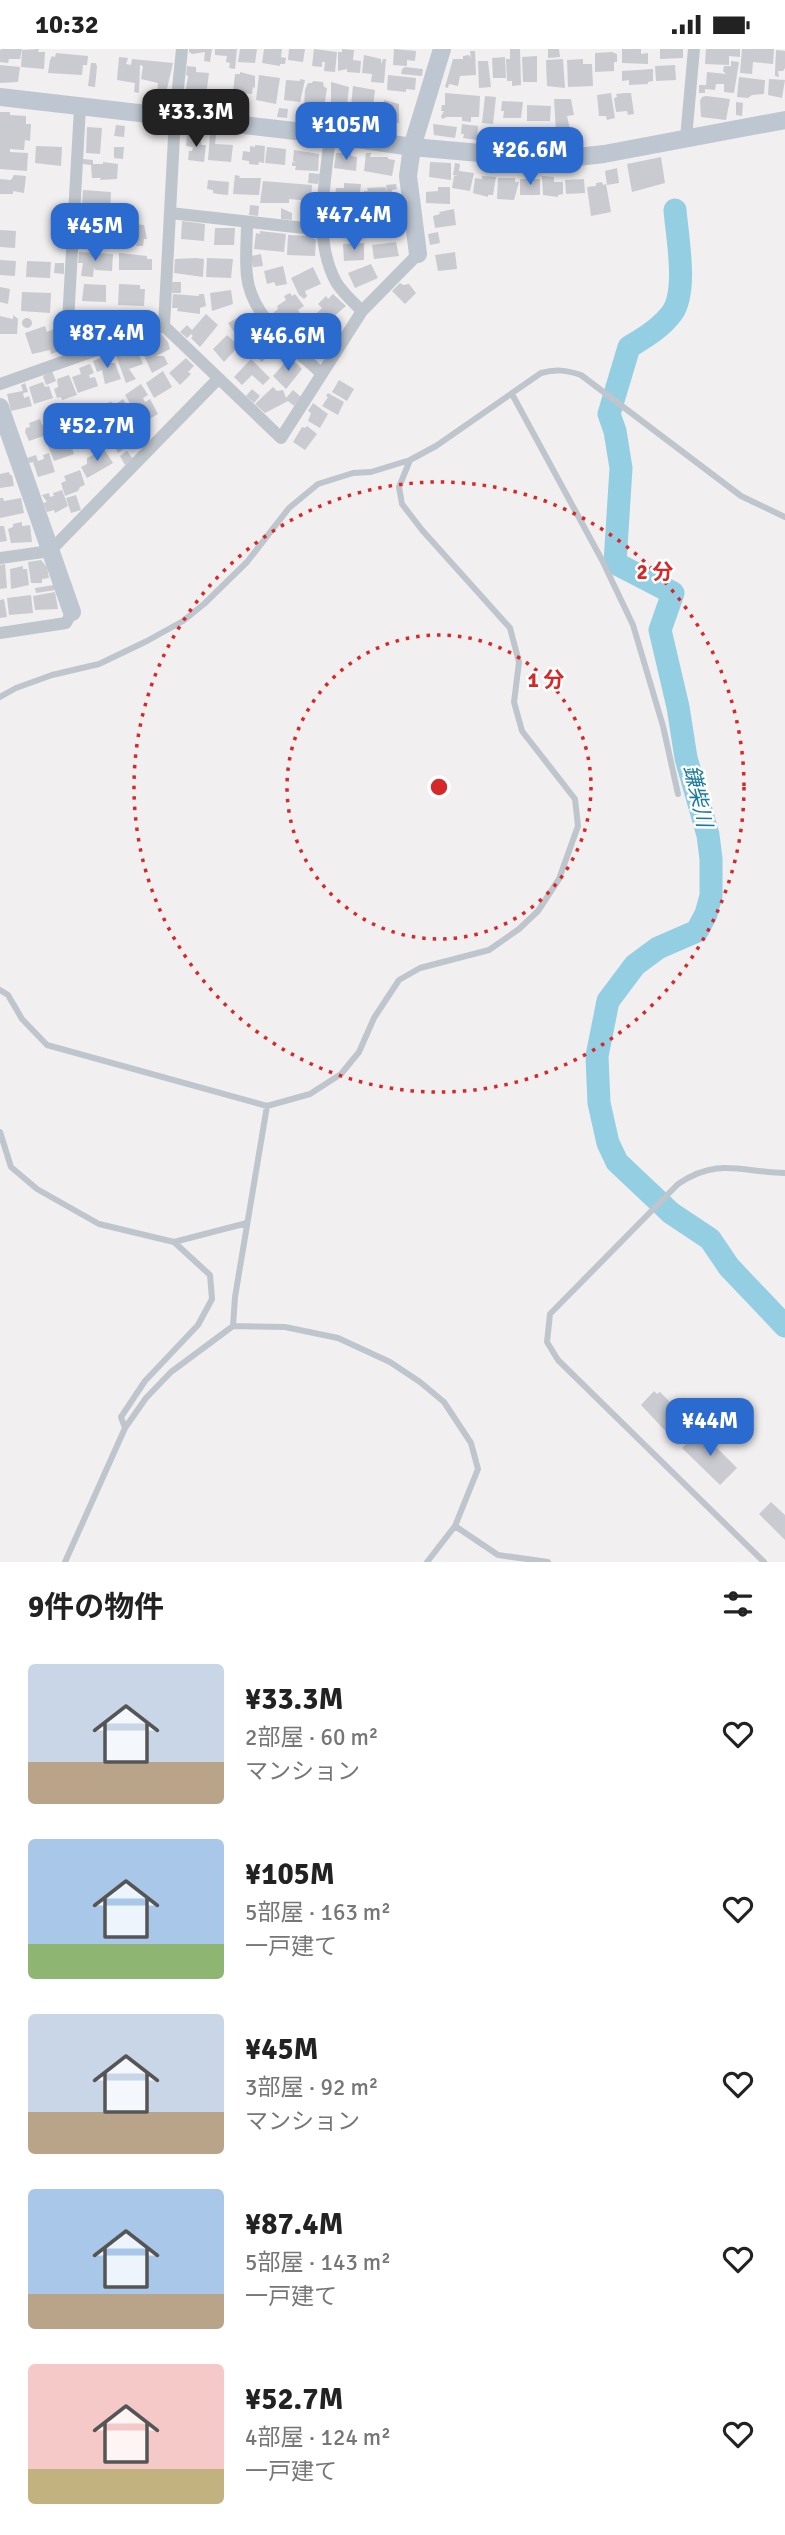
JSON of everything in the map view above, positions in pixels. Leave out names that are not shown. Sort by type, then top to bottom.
[{"type":"street","points":[[182,49],[175,118],[164,326],[281,438],[362,311],[418,254],[408,176],[412,147],[442,49]]},
{"type":"street","points":[[686,138],[694,49]]},
{"type":"street","points":[[0,97],[412,147],[526,157],[569,158],[604,154],[785,120]]},
{"type":"street","points":[[80,107],[68,322],[81,355]]},
{"type":"street","points":[[330,135],[322,230],[327,261],[338,284],[362,311]]},
{"type":"street","points":[[170,213],[322,230]]},
{"type":"street","points":[[247,222],[247,278],[254,302],[265,319],[322,374]]},
{"type":"street","points":[[0,384],[164,326]]},
{"type":"street","points":[[0,558],[50,551],[218,379]]},
{"type":"street","points":[[0,407],[72,612],[66,623],[0,633]]},
{"type":"lane","points":[[0,697],[52,675],[99,664],[183,621],[247,562],[289,508],[318,484],[410,460],[436,446],[541,373],[562,369],[581,375],[741,496],[785,517]]},
{"type":"lane","points":[[513,394],[602,560],[633,625],[663,726],[678,794]]},
{"type":"lane","points":[[0,990],[8,995],[23,1020],[47,1045],[267,1106],[310,1094],[341,1074],[359,1052],[374,1018],[399,979],[420,968],[489,950],[519,929],[538,911],[559,879],[578,826],[575,799],[522,731],[513,702],[519,662],[510,628],[402,504],[398,487],[410,460]]},
{"type":"lane","points":[[233,1326],[235,1297],[267,1106]]},
{"type":"lane","points":[[0,1132],[11,1167],[37,1189],[99,1224],[174,1242],[247,1223]]},
{"type":"lane","points":[[764,1562],[558,1360],[547,1342],[550,1314],[678,1184],[702,1170],[720,1167],[785,1173]]},
{"type":"lane","points":[[125,1428],[121,1417],[145,1381],[198,1325],[212,1299],[209,1275],[174,1242]]},
{"type":"lane","points":[[65,1562],[125,1428],[146,1398],[171,1372],[233,1326],[285,1327],[338,1338],[390,1362],[444,1402],[471,1443],[478,1469],[455,1526],[427,1562]]},
{"type":"lane","points":[[455,1526],[498,1555],[548,1562]]},
{"type":"lane","points":[[492,1562],[498,1555]]},
{"type":"building","points":[[2,49],[22,49],[20,59],[9,59],[8,63],[0,62]]},
{"type":"building","points":[[39,49],[38,52],[45,52],[44,69],[21,67],[22,50]]},
{"type":"building","points":[[189,49],[212,49],[210,62],[204,61],[205,52],[192,54]]},
{"type":"building","points":[[215,49],[237,49],[235,69],[229,68],[227,56],[215,55]]},
{"type":"building","points":[[240,49],[257,49],[255,63],[238,62]]},
{"type":"building","points":[[264,49],[282,49],[281,57],[286,58],[285,64],[280,66],[262,63]]},
{"type":"building","points":[[289,49],[305,49],[303,62],[288,60]]},
{"type":"building","points":[[314,49],[337,52],[335,72],[324,71],[325,62],[322,62],[322,67],[312,66]]},
{"type":"building","points":[[342,49],[354,50],[353,60],[361,61],[360,73],[347,72],[347,69],[338,71],[338,52],[342,52]]},
{"type":"building","points":[[394,49],[416,51],[415,61],[407,60],[407,66],[393,65]]},
{"type":"building","points":[[510,49],[520,49],[521,85],[512,86],[512,81],[507,81],[506,59],[510,59]]},
{"type":"building","points":[[548,49],[559,49],[560,57],[548,58]]},
{"type":"building","points":[[622,49],[641,49],[641,54],[648,53],[648,64],[622,63]]},
{"type":"building","points":[[660,49],[683,49],[683,58],[660,59]]},
{"type":"building","points":[[706,49],[740,49],[740,57],[729,56],[729,65],[705,64]]},
{"type":"building","points":[[742,49],[774,49],[773,64],[753,62],[752,74],[740,73]]},
{"type":"building","points":[[776,50],[785,51],[785,68],[778,71],[779,77],[775,76]]},
{"type":"building","points":[[470,51],[475,51],[476,75],[460,76],[458,86],[449,84],[448,88],[445,87],[453,59],[463,59],[463,56],[469,55],[471,58]]},
{"type":"building","points":[[56,53],[88,56],[82,75],[48,73],[50,60]]},
{"type":"building","points":[[595,53],[617,54],[614,71],[595,72]]},
{"type":"building","points":[[364,55],[381,59],[381,64],[383,59],[386,59],[384,83],[371,82],[372,74],[362,73]]},
{"type":"building","points":[[537,56],[537,82],[523,82],[522,57]]},
{"type":"building","points":[[119,57],[128,58],[126,64],[131,65],[132,59],[173,63],[166,93],[157,92],[158,83],[141,79],[143,66],[140,65],[139,93],[134,92],[135,83],[117,80]]},
{"type":"building","points":[[505,57],[506,78],[493,78],[492,58]]},
{"type":"building","points":[[563,59],[565,88],[547,86],[546,60]]},
{"type":"building","points":[[583,59],[583,64],[592,64],[593,86],[568,87],[567,60]]},
{"type":"building","points":[[478,61],[488,61],[491,87],[479,88]]},
{"type":"building","points":[[731,61],[739,62],[734,93],[724,92],[724,84],[716,84],[715,90],[705,89],[705,93],[699,93],[699,85],[706,85],[707,72],[726,74],[723,71],[724,66],[731,66]]},
{"type":"building","points":[[91,63],[96,63],[97,67],[95,87],[88,86]]},
{"type":"building","points":[[0,65],[20,67],[18,82],[0,83]]},
{"type":"building","points":[[675,65],[676,80],[656,81],[655,66]]},
{"type":"building","points":[[187,66],[196,67],[196,72],[209,73],[206,96],[185,96]]},
{"type":"building","points":[[405,67],[423,69],[422,76],[401,74]]},
{"type":"building","points":[[653,69],[653,81],[648,84],[629,85],[629,80],[622,81],[622,71]]},
{"type":"building","points":[[240,72],[255,76],[252,94],[233,92],[235,74]]},
{"type":"building","points":[[259,75],[280,78],[276,104],[256,100]]},
{"type":"building","points":[[388,75],[416,78],[415,90],[387,90]]},
{"type":"building","points":[[739,77],[765,80],[764,94],[748,98],[737,97]]},
{"type":"building","points":[[769,79],[785,80],[782,98],[768,95]]},
{"type":"building","points":[[286,80],[305,80],[300,102],[284,100]]},
{"type":"building","points":[[323,82],[327,88],[324,108],[304,106],[305,90],[308,83]]},
{"type":"building","points":[[331,82],[349,87],[347,105],[331,103]]},
{"type":"building","points":[[353,86],[375,90],[373,107],[351,106]]},
{"type":"building","points":[[445,93],[480,96],[479,117],[471,117],[471,122],[462,121],[462,117],[442,119]]},
{"type":"building","points":[[611,93],[615,118],[607,120],[606,116],[599,116],[597,95]]},
{"type":"building","points":[[631,93],[634,114],[628,115],[627,111],[616,112],[616,94]]},
{"type":"building","points":[[485,96],[496,97],[493,124],[482,123]]},
{"type":"building","points":[[706,96],[730,99],[726,120],[701,117],[700,101]]},
{"type":"building","points":[[554,99],[571,99],[574,115],[567,116],[570,129],[556,131]]},
{"type":"building","points":[[384,100],[399,104],[399,123],[381,121]]},
{"type":"building","points":[[502,101],[523,102],[521,118],[503,118]]},
{"type":"building","points":[[231,102],[240,103],[239,112],[230,111]]},
{"type":"building","points":[[736,102],[743,103],[742,116],[736,115]]},
{"type":"building","points":[[527,105],[551,106],[550,121],[527,121]]},
{"type":"building","points":[[326,107],[333,108],[332,124],[325,123]]},
{"type":"building","points":[[279,108],[288,109],[287,118],[277,117]]},
{"type":"building","points":[[0,112],[26,116],[26,124],[31,124],[30,141],[25,140],[24,150],[10,149],[10,152],[28,153],[27,171],[0,169]]},
{"type":"building","points":[[433,124],[457,127],[455,138],[434,135]]},
{"type":"building","points":[[462,124],[478,126],[477,140],[463,138]]},
{"type":"building","points":[[116,125],[125,126],[124,137],[114,136]]},
{"type":"building","points":[[87,127],[102,128],[100,154],[86,153]]},
{"type":"building","points":[[210,134],[216,135],[215,144],[233,145],[231,162],[208,160]]},
{"type":"building","points":[[187,135],[198,136],[201,145],[206,145],[204,162],[188,160],[189,151],[192,151],[193,147],[186,146]]},
{"type":"building","points":[[36,146],[62,147],[61,166],[35,163]]},
{"type":"building","points":[[250,146],[265,146],[264,163],[259,162],[258,165],[242,160],[243,151],[250,152]]},
{"type":"building","points":[[114,147],[124,147],[123,159],[114,158]]},
{"type":"building","points":[[267,147],[286,149],[285,165],[265,163]]},
{"type":"building","points":[[294,150],[319,154],[318,171],[295,170],[296,166],[292,166],[292,162],[296,163],[293,161]]},
{"type":"building","points":[[336,153],[351,153],[351,156],[357,157],[356,171],[334,168]]},
{"type":"building","points":[[366,153],[371,153],[370,157],[388,157],[395,160],[392,176],[364,171]]},
{"type":"building","points":[[661,157],[665,183],[632,192],[627,164]]},
{"type":"building","points":[[83,159],[93,160],[93,164],[118,164],[117,179],[92,178],[91,165],[83,164]]},
{"type":"building","points":[[430,162],[451,163],[451,180],[429,177]]},
{"type":"building","points":[[455,163],[460,164],[459,171],[474,173],[470,191],[452,188],[454,176],[458,176],[453,175]]},
{"type":"building","points":[[617,168],[619,183],[607,185],[605,171]]},
{"type":"building","points":[[309,173],[320,174],[318,184],[308,183]]},
{"type":"building","points":[[14,175],[26,176],[24,193],[13,191],[13,194],[0,194],[0,179],[11,180]]},
{"type":"building","points":[[235,175],[240,176],[239,178],[261,178],[259,195],[233,194]]},
{"type":"building","points":[[482,176],[496,177],[493,195],[488,197],[473,193],[475,178],[482,179]]},
{"type":"building","points":[[542,176],[554,177],[554,182],[563,182],[563,194],[558,197],[543,195]]},
{"type":"building","points":[[498,178],[515,178],[515,182],[519,182],[514,200],[497,199]]},
{"type":"building","points":[[520,179],[540,179],[540,195],[520,195]]},
{"type":"building","points":[[584,179],[585,193],[566,194],[565,180]]},
{"type":"building","points":[[208,180],[229,182],[228,195],[213,193],[213,190],[207,189]]},
{"type":"building","points":[[263,181],[312,185],[311,201],[289,199],[289,203],[260,203]]},
{"type":"building","points":[[602,182],[603,185],[606,184],[611,212],[591,216],[587,187]]},
{"type":"building","points":[[344,183],[361,184],[359,201],[335,199],[336,188],[344,188]]},
{"type":"building","points":[[396,184],[397,189],[392,190],[393,205],[365,206],[364,191],[368,191],[367,188],[385,187],[387,191],[386,185]]},
{"type":"building","points":[[438,187],[450,187],[450,204],[426,203],[426,192],[438,191]]},
{"type":"building","points":[[83,190],[111,192],[110,211],[82,207]]},
{"type":"building","points":[[250,205],[259,206],[258,216],[249,215]]},
{"type":"building","points":[[281,208],[292,213],[292,220],[281,219]]},
{"type":"building","points":[[454,209],[456,225],[435,228],[433,216]]},
{"type":"building","points":[[400,211],[401,221],[392,223],[391,213]]},
{"type":"building","points":[[390,213],[392,229],[366,235],[363,218]]},
{"type":"building","points":[[352,214],[360,217],[359,233],[335,231],[335,215]]},
{"type":"building","points":[[182,221],[205,224],[204,241],[181,239]]},
{"type":"building","points":[[85,223],[113,223],[113,241],[85,240]]},
{"type":"building","points":[[122,223],[144,225],[147,239],[144,239],[143,246],[136,246],[137,242],[121,241]]},
{"type":"building","points":[[215,228],[235,228],[234,245],[214,245]]},
{"type":"building","points":[[0,230],[16,231],[15,248],[0,247]]},
{"type":"building","points":[[260,231],[286,234],[284,252],[254,249],[256,233],[260,234]]},
{"type":"building","points":[[438,232],[440,243],[430,245],[428,234]]},
{"type":"building","points":[[288,235],[313,236],[313,239],[316,239],[315,256],[287,255]]},
{"type":"building","points":[[396,242],[399,256],[374,259],[372,245]]},
{"type":"building","points":[[364,243],[364,260],[344,261],[343,244]]},
{"type":"building","points":[[79,252],[113,254],[112,271],[95,270],[94,267],[93,277],[81,276],[83,263],[78,263]]},
{"type":"building","points":[[455,252],[457,269],[438,271],[435,255]]},
{"type":"building","points":[[119,253],[147,256],[147,259],[152,259],[152,270],[119,270]]},
{"type":"building","points":[[261,254],[263,266],[253,267],[251,256]]},
{"type":"building","points":[[207,258],[233,259],[231,278],[206,277]]},
{"type":"building","points":[[175,259],[204,259],[203,277],[174,273]]},
{"type":"building","points":[[0,260],[16,261],[15,276],[0,275]]},
{"type":"building","points":[[27,261],[51,262],[50,278],[26,277]]},
{"type":"building","points":[[55,263],[64,263],[64,274],[54,273]]},
{"type":"building","points":[[371,264],[378,278],[355,288],[348,273]]},
{"type":"building","points":[[283,266],[287,284],[267,284],[264,271]]},
{"type":"building","points":[[313,267],[321,284],[305,291],[307,296],[304,299],[299,295],[291,278]]},
{"type":"building","points":[[172,282],[181,282],[181,293],[172,293]]},
{"type":"building","points":[[400,283],[409,284],[416,293],[405,304],[392,291]]},
{"type":"building","points":[[84,284],[106,285],[106,302],[82,301]]},
{"type":"building","points":[[119,284],[140,285],[140,289],[145,289],[144,306],[118,305]]},
{"type":"building","points":[[0,287],[10,289],[8,304],[0,302]]},
{"type":"building","points":[[231,290],[233,304],[212,311],[210,293]]},
{"type":"building","points":[[22,292],[51,293],[50,313],[21,311]]},
{"type":"building","points":[[290,293],[292,296],[295,294],[304,306],[298,310],[300,313],[281,326],[273,313],[278,309],[277,306],[286,300],[284,296]]},
{"type":"building","points":[[173,294],[204,294],[206,306],[200,308],[200,314],[177,311],[178,308],[172,308]]},
{"type":"building","points":[[333,294],[346,306],[324,322],[316,314],[322,308],[318,304],[326,296],[328,299]]},
{"type":"building","points":[[115,313],[120,328],[102,334],[104,340],[101,341],[93,319]]},
{"type":"building","points":[[206,314],[218,325],[200,347],[191,338],[191,334],[187,338],[180,332],[187,325],[192,330]]},
{"type":"building","points":[[13,315],[18,319],[17,334],[0,334],[0,316],[13,319]]},
{"type":"building","points":[[242,315],[245,319],[251,315],[256,324],[243,332],[245,335],[239,339],[228,323]]},
{"type":"building","points":[[314,317],[322,325],[317,329],[324,328],[325,332],[328,331],[331,344],[328,349],[307,353],[302,338],[307,338],[306,333],[299,340],[295,337],[304,327],[308,331],[319,327],[309,322]]},
{"type":"building","points":[[27,318],[31,319],[31,327],[27,328],[23,327],[22,323],[23,319]]},
{"type":"building","points":[[45,326],[47,332],[57,328],[65,349],[51,354],[50,350],[32,354],[25,333]]},
{"type":"building","points":[[161,334],[170,349],[156,356],[164,356],[168,364],[152,373],[142,351],[147,348],[144,344]]},
{"type":"building","points":[[227,335],[239,346],[224,362],[213,349]]},
{"type":"building","points":[[266,336],[277,346],[262,362],[251,351],[258,344],[255,342],[259,338],[262,340]]},
{"type":"building","points":[[135,346],[143,364],[129,369],[136,379],[126,383],[114,350],[121,347],[123,351]]},
{"type":"building","points":[[283,349],[289,355],[283,361],[276,355]]},
{"type":"building","points":[[104,357],[106,363],[115,363],[121,379],[105,384],[102,370],[97,372],[93,361]]},
{"type":"building","points":[[290,357],[302,369],[286,389],[273,376]]},
{"type":"building","points":[[186,358],[194,366],[188,372],[191,374],[180,385],[169,373]]},
{"type":"building","points":[[251,359],[270,378],[263,385],[252,375],[242,385],[234,377]]},
{"type":"building","points":[[90,364],[94,373],[89,375],[90,378],[95,377],[98,386],[78,393],[72,377],[81,374],[79,368]]},
{"type":"building","points":[[52,371],[56,381],[46,385],[43,376]]},
{"type":"building","points":[[163,371],[172,387],[154,398],[146,383]]},
{"type":"building","points":[[69,375],[77,395],[62,400],[61,397],[57,398],[54,389],[58,387],[57,379]]},
{"type":"building","points":[[339,380],[354,389],[347,401],[332,392]]},
{"type":"building","points":[[43,382],[45,387],[49,386],[53,398],[34,404],[29,387]]},
{"type":"building","points":[[25,383],[28,392],[23,393],[24,398],[29,396],[32,406],[11,411],[7,394],[23,391],[21,385]]},
{"type":"building","points":[[141,384],[148,395],[143,398],[145,402],[150,399],[158,414],[142,423],[125,395]]},
{"type":"building","points":[[273,387],[277,391],[283,390],[286,398],[293,390],[301,397],[294,406],[288,401],[265,413],[255,404]]},
{"type":"building","points":[[252,389],[260,396],[254,403],[246,396]]},
{"type":"building","points":[[328,393],[344,402],[338,415],[322,406]]},
{"type":"building","points":[[123,399],[128,407],[97,425],[91,415],[111,401],[113,406]]},
{"type":"building","points":[[313,403],[328,414],[320,428],[308,421],[311,413],[308,411]]},
{"type":"building","points":[[51,416],[55,425],[50,426],[52,433],[29,441],[25,432],[26,428],[30,427],[29,423],[40,419],[42,425],[43,419]]},
{"type":"building","points":[[88,417],[99,436],[92,440],[86,431],[81,434],[84,438],[76,442],[68,429]]},
{"type":"building","points":[[137,419],[143,435],[118,453],[108,435]]},
{"type":"building","points":[[307,426],[317,434],[305,450],[293,442],[302,427]]},
{"type":"building","points":[[69,438],[74,454],[54,461],[48,446]]},
{"type":"building","points":[[104,449],[113,463],[87,478],[81,467],[87,464],[87,458]]},
{"type":"building","points":[[127,451],[133,459],[125,465],[120,456]]},
{"type":"building","points":[[49,453],[55,472],[38,477],[33,462],[29,463],[27,458],[36,455],[38,461]]},
{"type":"building","points":[[80,470],[85,485],[65,496],[61,483],[66,481],[64,476]]},
{"type":"building","points":[[9,472],[14,486],[0,488],[0,474]]},
{"type":"building","points":[[62,490],[68,506],[55,513],[54,510],[47,512],[43,503],[47,502],[42,495],[49,493],[50,497],[54,496],[53,493]]},
{"type":"building","points":[[76,495],[81,510],[71,513],[66,498]]},
{"type":"building","points":[[0,498],[4,501],[21,498],[24,513],[0,518]]},
{"type":"building","points":[[22,522],[22,526],[30,525],[32,542],[11,543],[8,529],[13,527],[13,524]]},
{"type":"building","points":[[0,526],[4,526],[7,541],[0,542]]},
{"type":"building","points":[[41,560],[47,567],[49,578],[42,579],[42,583],[31,583],[28,562]]},
{"type":"building","points":[[5,564],[7,588],[0,589],[0,565]]},
{"type":"building","points":[[23,566],[23,569],[27,569],[29,585],[11,589],[10,569]]},
{"type":"building","points":[[54,585],[55,590],[36,593],[35,588]]},
{"type":"building","points":[[55,592],[58,609],[35,610],[33,596]]},
{"type":"building","points":[[31,595],[33,613],[9,615],[7,598]]},
{"type":"building","points":[[4,599],[7,617],[0,618],[0,600]]},
{"type":"building","points":[[654,1391],[657,1394],[660,1392],[690,1422],[673,1439],[641,1405]]},
{"type":"building","points":[[700,1431],[737,1468],[720,1485],[682,1448]]},
{"type":"building","points":[[771,1502],[785,1515],[785,1540],[759,1514]]},
{"type":"waterway","name":"鎌柴川","points":[[675,210],[681,278],[677,303],[663,323],[629,347],[609,414],[615,431],[621,468],[615,563],[673,593],[660,630],[678,707],[686,758],[708,835],[711,896],[697,931],[658,948],[635,965],[608,1001],[597,1056],[599,1103],[608,1143],[617,1162],[671,1213],[710,1239],[729,1267],[785,1326]]}]
